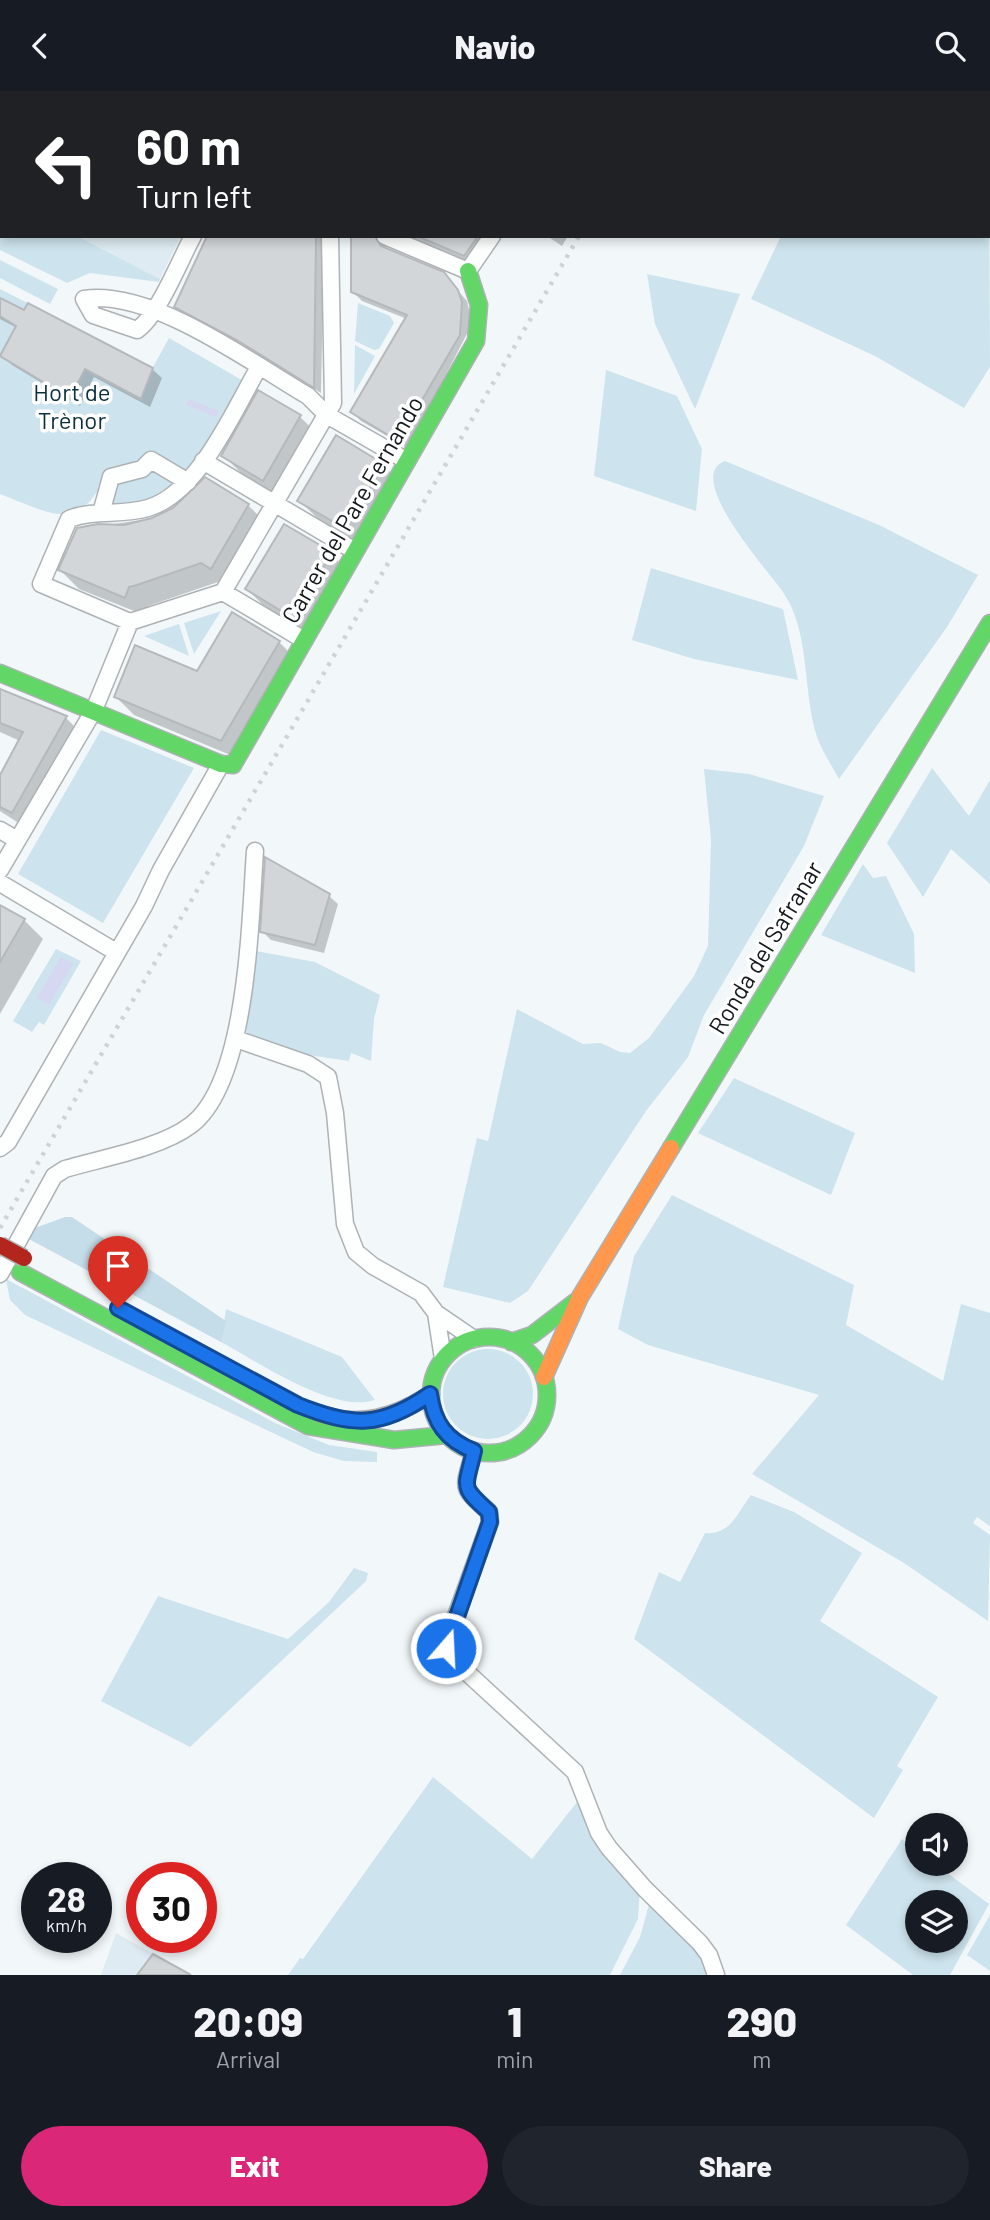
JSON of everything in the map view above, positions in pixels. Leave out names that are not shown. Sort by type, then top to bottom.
[{"type":"street","points":[[192,238],[154,308],[308,396],[327,415],[407,461]]},
{"type":"street","points":[[259,367],[188,482],[152,507],[124,514],[85,513],[69,519],[41,584],[130,622],[223,592],[333,403],[330,238]]},
{"type":"street","points":[[390,238],[468,271],[491,238]]},
{"type":"street","name":"Carrer del Pare Fernando","points":[[0,1148],[8,1142],[227,764],[304,641],[476,341],[481,317],[477,288],[468,271]]},
{"type":"street","points":[[101,513],[111,477],[142,469],[151,460],[188,482]]},
{"type":"street","points":[[203,461],[355,551]]},
{"type":"street","points":[[223,592],[304,641]]},
{"type":"street","points":[[0,870],[94,710],[130,622]]},
{"type":"street","name":"Ronda del Safranar","points":[[544,1377],[580,1297],[990,623]]},
{"type":"street","points":[[0,673],[227,764]]},
{"type":"street","points":[[0,829],[17,839]]},
{"type":"street","points":[[0,1274],[54,1176],[65,1169],[160,1140],[191,1125],[220,1092],[236,1039],[256,851]]},
{"type":"street","points":[[0,883],[116,952]]},
{"type":"street","points":[[236,1039],[308,1064],[328,1077],[335,1113],[345,1224],[356,1252],[373,1266],[403,1280],[421,1293],[436,1313],[474,1339]]},
{"type":"street","points":[[0,1245],[22,1265],[308,1426],[355,1438],[382,1441],[447,1436]]},
{"type":"street","points":[[0,1262],[22,1265],[298,1405],[328,1417],[371,1421],[394,1417],[430,1394]]},
{"type":"street","name":"Ronda del Safranar","points":[[511,1342],[540,1330],[580,1297]]},
{"type":"street","points":[[436,1313],[443,1359]]},
{"type":"street","points":[[493,1337],[511,1342],[537,1362],[544,1377],[545,1410],[528,1438],[503,1452],[474,1451],[447,1436],[438,1423],[430,1394],[437,1369],[443,1359],[463,1343],[493,1337]]},
{"type":"street","points":[[474,1451],[467,1490],[471,1498],[489,1512],[490,1522],[449,1638],[447,1654],[575,1772],[604,1841],[625,1868],[700,1943],[709,1955],[716,1975]]},
{"type":"shaded area","points":[[81,238],[180,238],[160,279]]},
{"type":"shaded area","points":[[189,399],[219,411],[216,417],[186,405]]},
{"type":"shaded area","points":[[61,957],[73,964],[49,1005],[37,998]]},
{"type":"shaded area","points":[[72,1217],[226,1321],[221,1342],[27,1238],[32,1229]]},
{"type":"shaded area","points":[[116,1933],[126,1939],[126,1953],[152,1953],[191,1975],[101,1975],[109,1953],[112,1953]]},
{"type":"green space","points":[[0,238],[81,238],[160,279],[159,282],[90,273],[67,283],[0,250]]},
{"type":"green space","points":[[780,238],[989,238],[990,367],[964,408],[875,356],[751,299]]},
{"type":"green space","points":[[0,260],[58,289],[50,304],[0,278]]},
{"type":"green space","points":[[647,274],[740,294],[695,409],[655,324]]},
{"type":"green space","name":"Hort de Trènor","points":[[0,289],[153,367],[169,338],[247,383],[194,475],[152,451],[138,465],[109,469],[98,490],[87,504],[76,512],[50,513],[0,494]]},
{"type":"green space","points":[[358,303],[390,316],[394,323],[379,349],[374,350],[355,341]]},
{"type":"green space","points":[[355,345],[375,356],[354,394]]},
{"type":"green space","points":[[606,370],[677,396],[702,449],[696,511],[594,476]]},
{"type":"green space","points":[[725,461],[879,525],[978,575],[947,627],[839,779],[824,753],[812,719],[802,644],[792,608],[733,525],[714,485],[715,470]]},
{"type":"green space","points":[[152,468],[176,482],[141,504],[108,511],[116,482]]},
{"type":"green space","points":[[651,568],[783,609],[798,680],[694,659],[632,640]]},
{"type":"green space","points":[[221,611],[194,654],[184,623]]},
{"type":"green space","points":[[179,624],[189,656],[144,636]]},
{"type":"green space","points":[[101,730],[194,768],[103,923],[18,874]]},
{"type":"green space","points":[[932,768],[969,816],[990,780],[990,884],[951,849],[923,897],[887,843]]},
{"type":"green space","points":[[704,769],[749,774],[824,796],[804,846],[704,1015],[688,1057],[646,1111],[528,1291],[510,1303],[443,1287],[477,1138],[488,1141],[517,1009],[583,1044],[601,1043],[620,1052],[630,1053],[649,1038],[694,976],[708,946],[711,840]]},
{"type":"green space","points":[[863,864],[873,878],[886,876],[914,934],[915,973],[821,935]]},
{"type":"green space","points":[[56,949],[81,961],[44,1025],[39,1022],[32,1032],[13,1021]]},
{"type":"green space","points":[[256,951],[315,962],[380,995],[374,1019],[371,1061],[351,1053],[349,1061],[295,1053],[246,1034]]},
{"type":"green space","points":[[734,1078],[855,1133],[831,1195],[698,1133]]},
{"type":"green space","points":[[672,1195],[854,1285],[846,1325],[943,1381],[961,1304],[990,1313],[990,1526],[977,1517],[973,1523],[990,1535],[988,1621],[904,1563],[752,1474],[819,1395],[648,1345],[618,1329],[634,1256]]},
{"type":"green space","points":[[6,1279],[275,1423],[329,1445],[377,1452],[377,1462],[344,1461],[313,1452],[25,1315],[10,1300]]},
{"type":"green space","points":[[226,1309],[342,1357],[375,1400],[339,1400],[318,1393],[275,1373],[221,1342]]},
{"type":"green space","points":[[488,1349],[505,1353],[520,1362],[529,1377],[533,1394],[529,1411],[520,1426],[505,1435],[488,1439],[471,1435],[456,1426],[447,1411],[443,1394],[447,1377],[456,1362],[471,1353]]},
{"type":"green space","points":[[751,1495],[794,1512],[862,1553],[820,1621],[938,1697],[897,1766],[903,1770],[874,1818],[634,1639],[659,1572],[680,1582],[705,1533],[714,1533],[727,1527]]},
{"type":"green space","points":[[354,1568],[368,1573],[366,1581],[190,1747],[101,1701],[158,1596],[288,1639],[329,1602]]},
{"type":"green space","points":[[433,1777],[532,1859],[581,1797],[640,1887],[638,1919],[610,1975],[288,1975],[300,1958],[303,1959]]},
{"type":"green space","points":[[902,1839],[905,1841],[905,1876],[951,1876],[989,1904],[968,1942],[968,1890],[905,1890],[905,1953],[962,1953],[950,1975],[913,1975],[846,1925]]},
{"type":"green space","points":[[651,1897],[699,1950],[710,1975],[620,1975],[640,1937]]},
{"type":"green space","points":[[990,1915],[990,1971],[967,1955]]},
{"type":"building","points":[[206,238],[316,238],[314,388],[235,339],[174,307]]},
{"type":"building","points":[[351,238],[376,238],[381,246],[444,272],[458,290],[462,302],[460,335],[398,441],[350,412],[407,315],[351,292]]},
{"type":"building","points":[[422,238],[477,238],[464,256]]},
{"type":"building","points":[[0,298],[24,310],[28,303],[153,368],[141,399],[85,369],[70,398],[0,356],[16,326],[0,316]]},
{"type":"building","points":[[258,390],[301,415],[263,481],[221,456]]},
{"type":"building","points":[[336,435],[384,464],[346,529],[297,501]]},
{"type":"building","points":[[205,477],[249,504],[211,569],[201,563],[129,587],[125,598],[58,570],[77,528],[98,524],[124,525],[152,518],[173,508]]},
{"type":"building","points":[[284,524],[332,552],[293,618],[245,589]]},
{"type":"building","points":[[232,612],[280,641],[221,741],[114,697],[135,645],[197,671]]},
{"type":"building","points":[[0,689],[67,716],[12,813],[0,807],[0,775],[23,732],[0,723]]},
{"type":"building","points":[[265,857],[330,894],[315,945],[260,932]]},
{"type":"building","points":[[0,905],[25,919],[0,962]]},
{"type":"building","points":[[153,1954],[191,1975],[137,1975]]},
{"type":"railway","points":[[0,1228],[578,238]]},
{"type":"traffic: fast","points":[[0,673],[221,764],[233,765],[476,341],[479,305],[468,271]]},
{"type":"traffic: fast","points":[[671,1148],[990,623]]},
{"type":"traffic: fast","points":[[20,1272],[308,1426],[394,1440],[447,1435]]},
{"type":"traffic: fast","points":[[511,1342],[532,1335],[575,1302]]},
{"type":"traffic: fast","points":[[489,1337],[511,1341],[530,1354],[543,1373],[547,1395],[543,1417],[530,1436],[511,1449],[489,1453],[467,1449],[448,1436],[435,1417],[431,1395],[435,1373],[448,1354],[467,1341],[489,1337]]},
{"type":"traffic: slow","points":[[544,1377],[580,1297],[671,1148]]},
{"type":"traffic: slow","points":[[319,1414],[349,1420],[377,1418],[404,1409],[431,1394]]},
{"type":"traffic: jam","points":[[0,1245],[24,1258]]},
{"type":"route","points":[[118,1308],[298,1405],[328,1417],[371,1421],[394,1417],[430,1394],[432,1409],[447,1436],[474,1451],[467,1490],[471,1498],[490,1515],[488,1531],[446,1648]]}]
